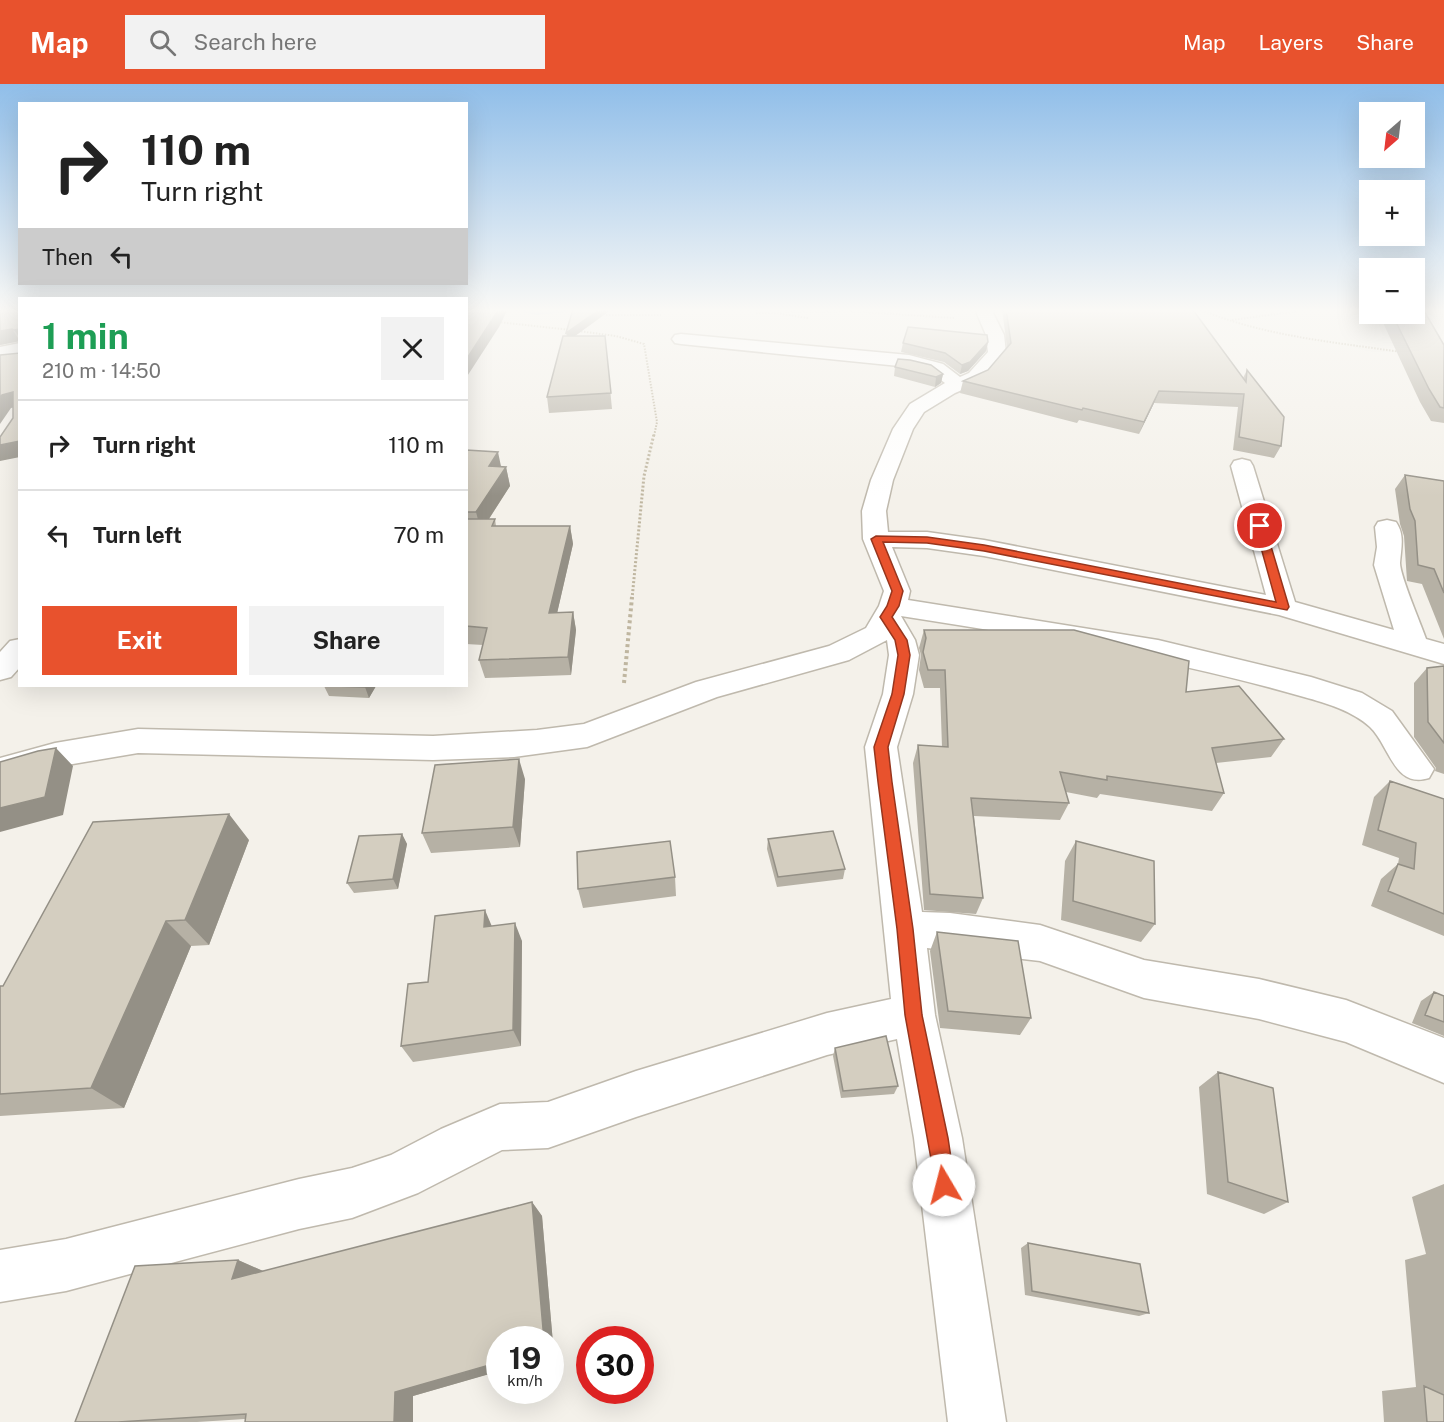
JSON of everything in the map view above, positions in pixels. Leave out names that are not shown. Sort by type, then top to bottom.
[{"type":"street","points":[[944,371],[958,385]]},
{"type":"street","points":[[0,771],[55,755],[138,741],[433,748],[514,745],[586,735],[707,689],[839,653],[876,634],[890,612],[897,591],[876,539],[874,511],[882,480],[903,429],[917,408],[976,377],[981,371]]},
{"type":"street","points":[[1242,466],[1283,607]]},
{"type":"street","points":[[1387,527],[1390,547],[1387,566],[1414,646]]},
{"type":"street","points":[[876,539],[927,540],[984,548],[1283,607],[1444,654]]},
{"type":"street","points":[[890,612],[1061,632],[1158,650],[1311,688],[1351,701],[1382,719],[1417,769]]},
{"type":"street","points":[[890,612],[904,655],[898,694],[881,747],[914,1015],[938,1138],[977,1422]]},
{"type":"street","points":[[0,670],[18,650]]},
{"type":"street","points":[[905,929],[950,931],[1040,943],[1144,979],[1258,999],[1346,1021],[1417,1048],[1444,1061]]},
{"type":"street","points":[[0,1276],[66,1264],[194,1233],[299,1204],[352,1193],[401,1176],[500,1127],[548,1125],[636,1094],[827,1034],[914,1015]]},
{"type":"path","points":[[620,722],[644,476],[657,422],[649,371]]},
{"type":"building","points":[[0,371],[18,371],[18,441],[0,445],[0,437],[13,418],[13,392],[2,395],[0,398]]},
{"type":"building","points":[[554,371],[609,371],[611,393],[547,397]]},
{"type":"building","points":[[913,371],[940,371],[943,374],[936,377]]},
{"type":"building","points":[[985,371],[1238,371],[1246,382],[1248,371],[1284,417],[1281,446],[1239,437],[1244,394],[1159,391],[1144,422],[1083,408],[1082,410],[963,381]]},
{"type":"building","points":[[1420,371],[1444,371],[1444,408],[1440,407]]},
{"type":"building","points":[[468,450],[498,452],[489,466],[506,467],[476,512],[468,512]]},
{"type":"building","points":[[1405,475],[1444,481],[1444,593],[1434,569],[1418,565],[1415,521],[1410,509]]},
{"type":"building","points":[[468,519],[495,519],[492,526],[570,526],[549,613],[573,612],[568,657],[479,660],[487,628],[468,626]]},
{"type":"building","points":[[924,630],[1074,630],[1189,661],[1186,692],[1239,686],[1284,739],[1212,748],[1224,793],[1107,776],[1107,780],[1060,772],[1069,803],[971,798],[983,898],[930,894],[918,745],[948,747],[945,670],[928,670],[923,652],[926,638]]},
{"type":"building","points":[[1444,666],[1444,743],[1428,722],[1427,668]]},
{"type":"building","points":[[56,748],[45,797],[0,808],[0,762]]},
{"type":"building","points":[[519,759],[513,827],[422,833],[435,765]]},
{"type":"building","points":[[1390,781],[1444,799],[1444,914],[1388,891],[1398,864],[1414,869],[1416,843],[1378,830]]},
{"type":"building","points":[[229,814],[185,920],[166,921],[91,1088],[0,1094],[0,986],[3,986],[93,822]]},
{"type":"building","points":[[833,831],[845,869],[778,877],[768,839]]},
{"type":"building","points":[[402,834],[393,879],[347,883],[359,836]]},
{"type":"building","points":[[670,841],[675,877],[578,889],[577,852]]},
{"type":"building","points":[[1076,841],[1154,861],[1155,924],[1073,901]]},
{"type":"building","points":[[485,910],[484,927],[515,923],[513,1030],[401,1046],[408,984],[428,982],[435,916]]},
{"type":"building","points":[[937,932],[1018,941],[1031,1018],[948,1011]]},
{"type":"building","points":[[1434,992],[1444,996],[1444,1022],[1425,1015]]},
{"type":"building","points":[[886,1036],[898,1086],[843,1091],[835,1048]]},
{"type":"building","points":[[1218,1072],[1273,1088],[1288,1202],[1228,1182]]},
{"type":"building","points":[[532,1202],[543,1326],[486,1326],[486,1366],[395,1392],[394,1422],[245,1422],[246,1414],[118,1422],[75,1422],[135,1266],[238,1260],[232,1279]]},
{"type":"building","points":[[1028,1243],[1140,1264],[1149,1313],[1032,1291]]},
{"type":"building","points":[[1424,1386],[1444,1395],[1444,1422],[1427,1422]]},
{"type":"route","points":[[944,1185],[938,1138],[914,1015],[881,747],[898,694],[904,655],[901,640],[886,617],[893,606],[897,591],[876,539],[927,540],[984,548],[1283,607],[1260,526]]}]
